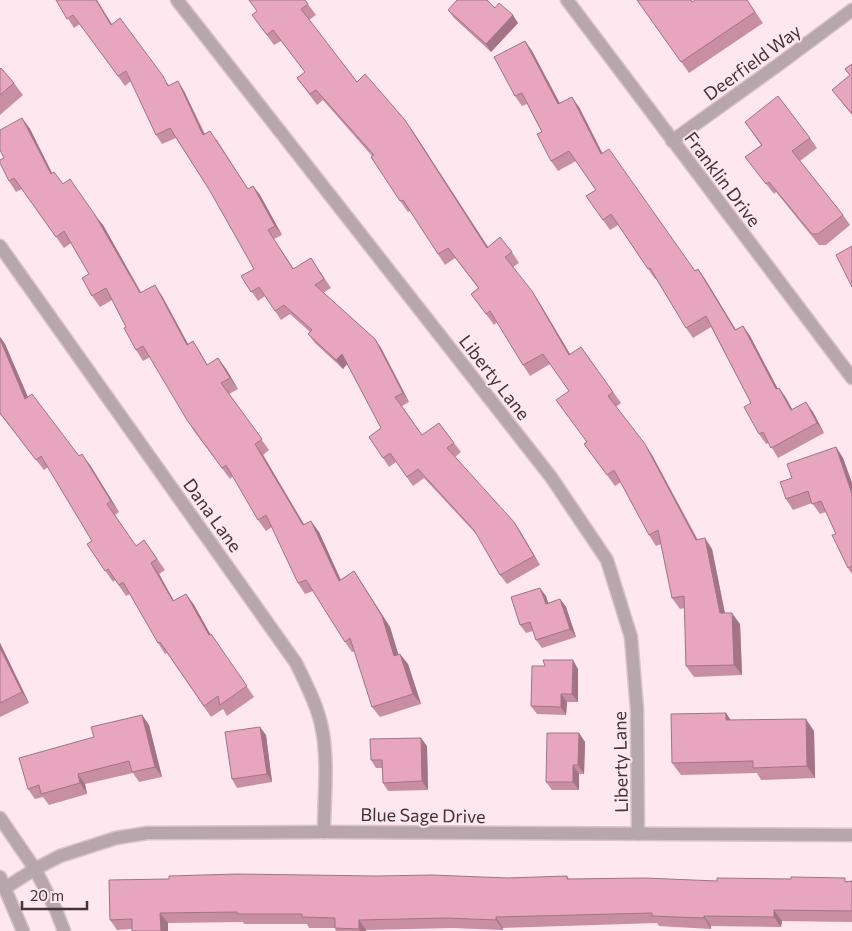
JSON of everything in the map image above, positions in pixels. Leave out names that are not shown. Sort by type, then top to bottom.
[{"type":"street","name":"Liberty Lane","points":[[177,0],[551,477],[607,560],[631,637],[637,710],[638,834]]},
{"type":"street","name":"Franklin Drive","points":[[566,0],[852,377]]},
{"type":"street","name":"Deerfield Way","points":[[672,141],[778,66],[852,10]]},
{"type":"street","name":"Dana Lane","points":[[0,246],[296,663],[320,723],[324,748],[324,832]]},
{"type":"street","points":[[0,818],[35,869],[56,910],[64,931]]},
{"type":"street","name":"Blue Sage Drive","points":[[3,882],[87,846],[116,838],[147,833],[324,832],[852,835]]},
{"type":"street","points":[[3,882],[23,931]]},
{"type":"building","points":[[56,0],[96,0],[111,25],[120,18],[163,76],[168,86],[178,81],[203,135],[210,131],[248,189],[253,186],[275,226],[268,230],[293,269],[311,258],[324,279],[315,285],[375,339],[403,393],[395,397],[422,435],[439,423],[454,443],[447,448],[514,522],[534,556],[500,575],[474,530],[418,469],[407,477],[390,453],[383,458],[369,437],[381,428],[342,354],[336,360],[308,334],[312,330],[284,305],[275,311],[259,287],[251,292],[241,276],[254,269],[210,191],[170,128],[156,135],[126,71],[118,76],[73,15],[67,19]]},
{"type":"building","points":[[249,0],[305,0],[308,4],[301,9],[357,82],[365,74],[405,120],[487,248],[500,237],[512,252],[505,257],[532,291],[569,355],[581,347],[613,392],[608,396],[645,444],[696,540],[705,538],[720,613],[732,613],[734,665],[686,666],[684,596],[672,598],[658,530],[649,535],[614,470],[607,475],[584,444],[587,442],[556,400],[569,391],[543,354],[523,365],[490,311],[486,314],[471,294],[479,288],[448,248],[438,254],[403,200],[400,201],[371,157],[374,155],[316,90],[310,94],[297,78],[305,72],[273,30],[267,35],[252,15],[257,11]]},
{"type":"building","points":[[457,0],[487,0],[495,8],[499,3],[513,15],[486,44],[448,10]]},
{"type":"building","points":[[637,0],[691,0],[692,2],[695,0],[747,0],[755,12],[681,62]]},
{"type":"building","points":[[525,41],[558,104],[572,97],[601,154],[609,149],[695,271],[698,269],[735,330],[743,326],[776,389],[779,388],[791,410],[806,402],[817,423],[771,448],[763,432],[759,434],[744,407],[751,403],[706,316],[686,328],[650,268],[648,269],[611,214],[603,220],[586,196],[596,190],[569,151],[551,161],[537,134],[542,132],[522,93],[515,96],[494,57]]},
{"type":"building","points":[[852,64],[852,114],[832,90],[850,75],[845,69]]},
{"type":"building","points":[[0,69],[14,83],[0,95]]},
{"type":"building","points":[[778,96],[810,138],[792,151],[843,215],[818,234],[812,234],[769,182],[766,184],[745,157],[762,145],[745,122]]},
{"type":"building","points":[[22,118],[51,174],[54,172],[63,184],[70,179],[95,215],[140,293],[155,285],[187,345],[193,341],[207,365],[218,358],[230,378],[221,383],[262,439],[255,444],[303,525],[311,521],[339,581],[354,571],[382,616],[394,656],[400,654],[413,694],[372,707],[350,638],[345,642],[306,580],[298,583],[266,515],[258,520],[226,465],[222,468],[187,420],[143,346],[136,350],[106,288],[92,296],[82,278],[89,274],[64,231],[56,237],[14,178],[9,181],[0,163],[0,160],[4,158],[0,150],[0,130]]},
{"type":"building","points":[[852,246],[852,287],[836,255]]},
{"type":"building","points":[[0,339],[25,399],[32,394],[79,456],[82,454],[111,501],[107,504],[136,546],[144,540],[157,559],[151,563],[173,601],[186,594],[209,635],[211,634],[247,686],[220,705],[218,696],[204,706],[160,642],[158,643],[123,582],[119,585],[108,569],[105,571],[87,544],[92,541],[41,456],[36,460],[0,413]]},
{"type":"building","points":[[836,447],[852,494],[852,566],[848,568],[832,535],[836,534],[821,501],[812,504],[808,491],[786,499],[780,482],[792,478],[787,464]]},
{"type":"building","points":[[540,588],[546,604],[560,599],[570,629],[536,640],[530,622],[520,625],[511,597]]},
{"type":"building","points":[[0,648],[22,692],[0,703]]},
{"type":"building","points":[[543,660],[573,660],[572,694],[561,694],[561,707],[531,706],[532,666],[545,666]]},
{"type":"building","points":[[726,713],[726,720],[806,719],[807,766],[753,768],[753,761],[672,763],[671,714]]},
{"type":"building","points":[[142,715],[155,767],[132,772],[129,761],[78,774],[80,783],[41,794],[39,785],[28,789],[19,758],[94,737],[91,727]]},
{"type":"building","points":[[260,727],[267,774],[232,779],[225,732]]},
{"type":"building","points":[[547,733],[579,733],[578,765],[573,765],[573,782],[546,782]]},
{"type":"building","points":[[421,738],[422,781],[383,783],[382,760],[371,760],[370,739]]},
{"type":"building","points":[[237,874],[432,875],[508,878],[567,876],[567,879],[645,878],[717,881],[717,878],[845,878],[845,882],[852,881],[852,911],[774,910],[774,917],[704,916],[704,918],[652,916],[652,913],[496,917],[496,920],[446,918],[359,920],[359,929],[335,928],[335,918],[302,917],[302,914],[237,914],[237,912],[160,913],[161,931],[132,931],[132,919],[110,920],[109,880],[169,879],[169,876]]}]
